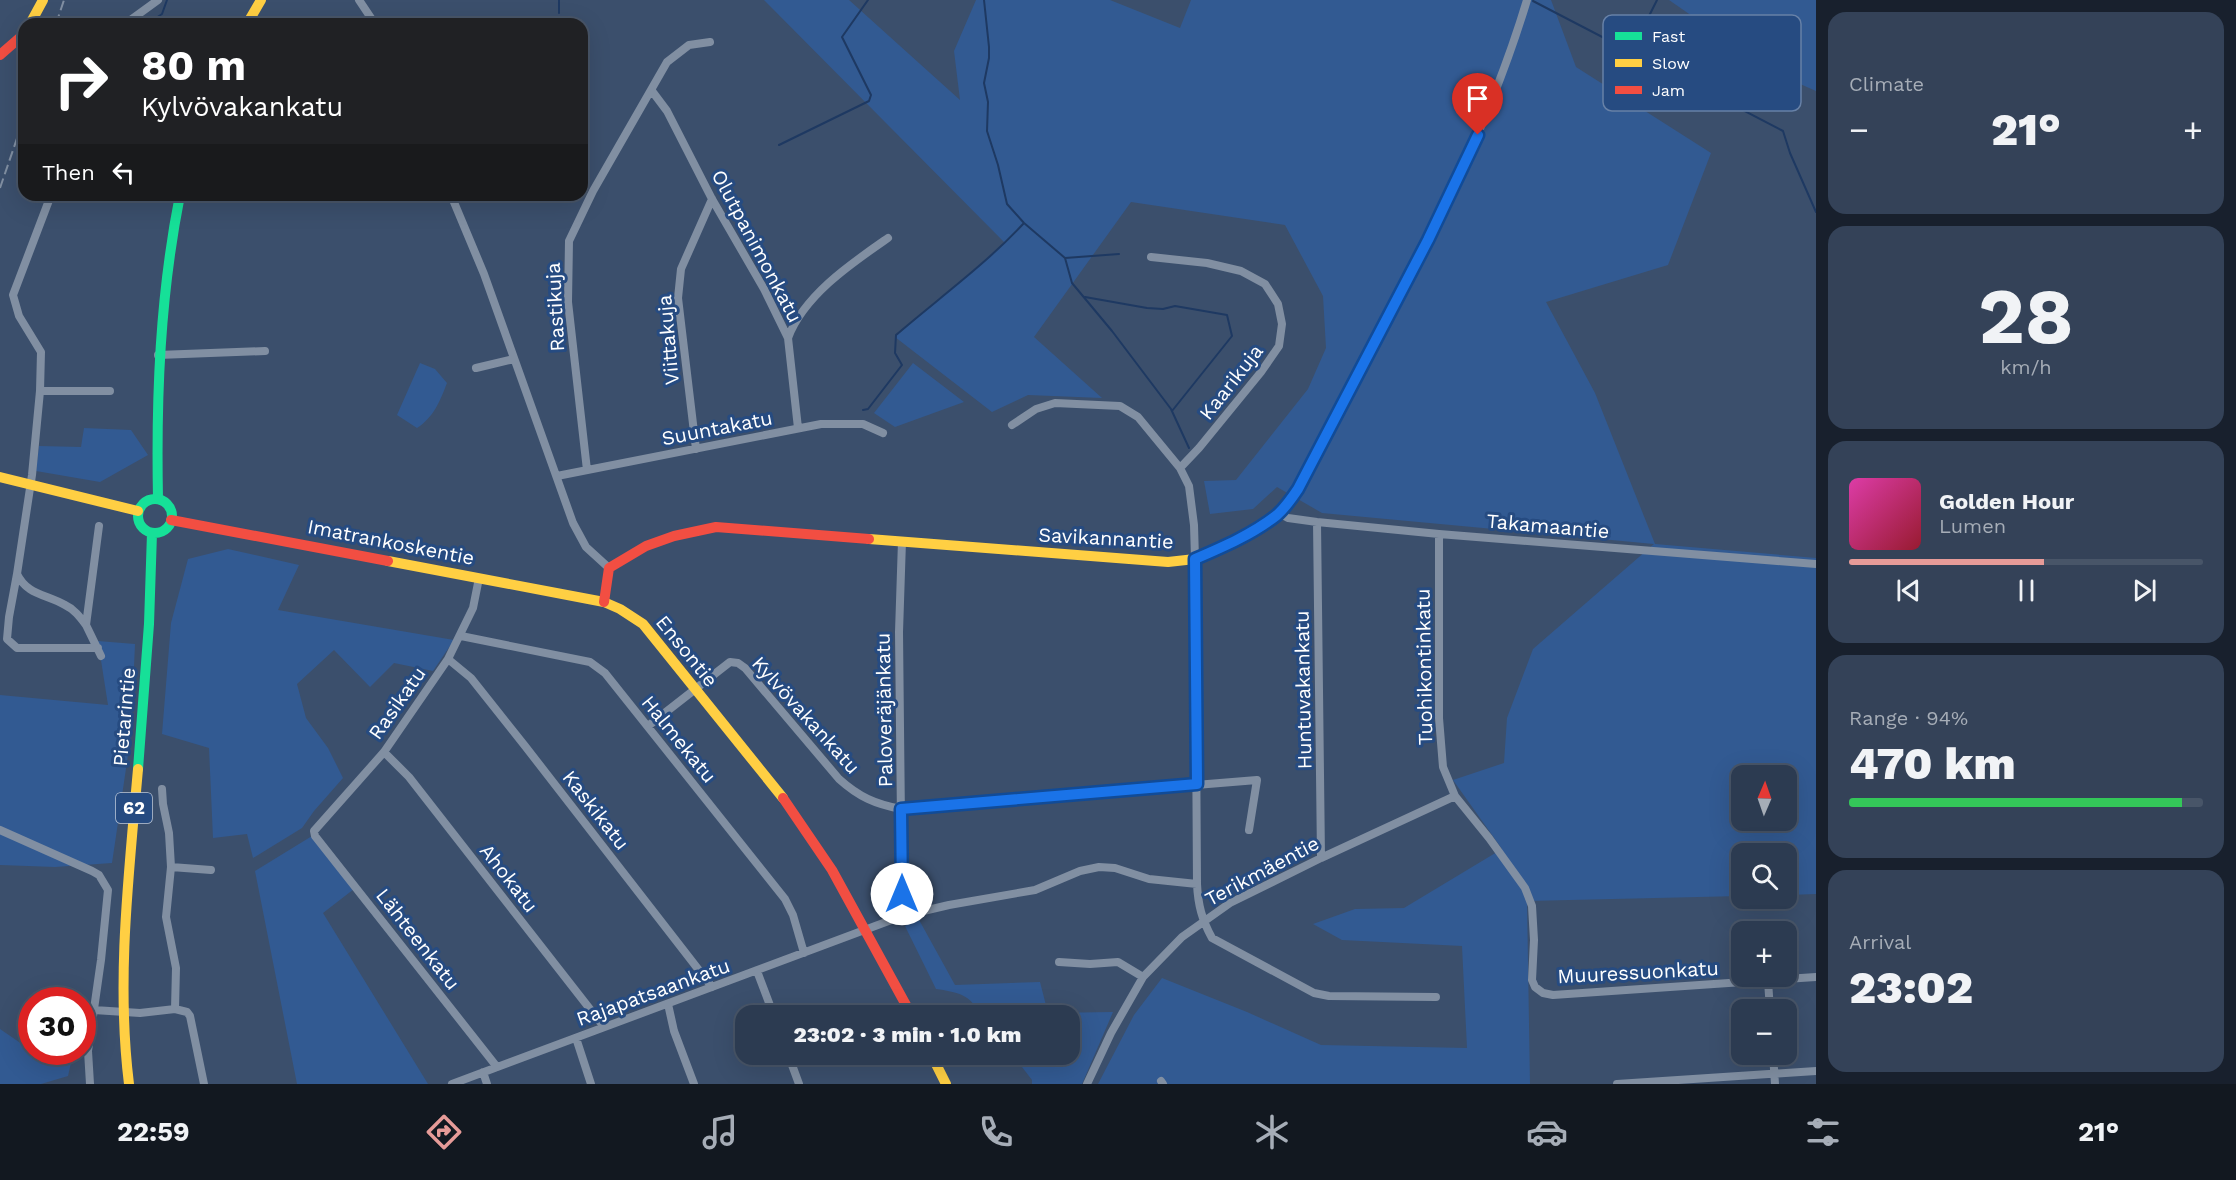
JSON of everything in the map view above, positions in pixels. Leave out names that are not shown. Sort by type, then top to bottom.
[{"type":"street","points":[[33,18],[43,0]]},
{"type":"street","points":[[134,18],[158,0]]},
{"type":"street","points":[[251,18],[261,0]]},
{"type":"street","points":[[359,0],[371,18]]},
{"type":"street","name":"Savikannantie","points":[[609,568],[630,554],[678,535],[716,527],[1168,562],[1195,559],[1238,540],[1279,513],[1298,489],[1317,454],[1457,182],[1494,96],[1527,0]]},
{"type":"street","points":[[0,55],[18,39]]},
{"type":"street","name":"Rastikuja","points":[[587,470],[568,302],[569,241],[593,191],[662,70],[676,54],[689,45],[710,42]]},
{"type":"street","name":"Olutpanimonkatu","points":[[652,91],[667,111],[712,199],[764,289],[788,338],[798,428]]},
{"type":"street","name":"Viittakuja","points":[[696,449],[678,298],[681,269],[712,199]]},
{"type":"street","points":[[17,574],[21,583],[28,589],[63,604],[76,613],[86,625],[100,652],[17,648],[7,639],[30,485],[40,391],[41,352],[19,316],[13,295],[49,201]]},
{"type":"street","points":[[158,499],[158,355],[165,277],[179,201]]},
{"type":"street","points":[[454,201],[484,273],[578,535],[586,547],[609,568],[604,602]]},
{"type":"street","points":[[788,338],[793,325],[841,271],[888,238]]},
{"type":"street","name":"Kaarikuja","points":[[1150,257],[1207,263],[1241,270],[1265,284],[1278,304],[1282,324],[1279,346],[1261,372],[1180,468]]},
{"type":"street","points":[[158,355],[265,351]]},
{"type":"street","points":[[476,368],[514,359]]},
{"type":"street","points":[[40,391],[110,391]]},
{"type":"street","points":[[1012,425],[1036,409],[1055,403],[1120,406],[1138,417],[1180,468],[1189,486],[1195,559],[1197,884],[1199,909],[1212,938],[1314,993],[1329,996],[1436,997]]},
{"type":"street","name":"Suuntakatu","points":[[556,476],[798,428],[846,423],[863,424],[883,433]]},
{"type":"street","points":[[0,477],[138,511]]},
{"type":"street","points":[[158,499],[170,509],[171,520],[164,530],[153,533],[140,525],[138,511],[148,500],[158,499]]},
{"type":"street","name":"Takamaantie","points":[[1279,513],[1288,518],[1317,522],[1439,534],[1816,564]]},
{"type":"street","name":"Imatrankoskentie","points":[[171,520],[604,602]]},
{"type":"street","name":"Huntuvakankatu","points":[[1317,522],[1321,858]]},
{"type":"street","points":[[86,625],[99,526]]},
{"type":"street","name":"Pietarintie","points":[[129,1084],[124,1013],[124,970],[129,878],[150,629],[153,533]]},
{"type":"street","name":"Tuohikontinkatu","points":[[1439,534],[1439,718],[1443,768],[1455,796],[1525,888],[1532,906],[1534,940],[1532,980],[1535,987]]},
{"type":"street","name":"Paloveräjänkatu","points":[[902,541],[899,632],[902,916]]},
{"type":"street","name":"Rasikatu","points":[[314,831],[384,752],[448,659],[473,608],[479,578]]},
{"type":"street","name":"Ensontie","points":[[604,602],[629,614],[643,624],[794,811],[813,839],[906,1005]]},
{"type":"street","name":"Halmekatu","points":[[461,636],[590,662],[605,673],[785,899],[793,915],[804,953]]},
{"type":"street","name":"Kaskikatu","points":[[448,659],[471,678],[712,987]]},
{"type":"street","name":"Kylvövakankatu","points":[[648,726],[730,662],[738,663],[745,668],[839,779],[856,794],[881,805],[901,809],[1257,780],[1249,830]]},
{"type":"street","name":"Ahokatu","points":[[384,752],[409,777],[604,1027]]},
{"type":"street","points":[[162,789],[169,833],[171,867],[166,917],[176,968],[175,1009]]},
{"type":"street","name":"Terikmäentie","points":[[1087,1084],[1111,1033],[1143,977],[1182,938],[1230,903],[1455,796]]},
{"type":"street","points":[[0,830],[92,871],[105,882],[108,890],[106,916],[96,994]]},
{"type":"street","name":"Lähteenkatu","points":[[314,831],[315,836],[496,1067]]},
{"type":"street","points":[[171,867],[211,870]]},
{"type":"street","name":"Rajapatsaankatu","points":[[452,1084],[902,916],[1035,890],[1080,871],[1099,867],[1115,868],[1149,879],[1197,884]]},
{"type":"street","points":[[1059,962],[1090,964],[1118,962],[1143,977]]},
{"type":"street","points":[[757,971],[770,1005]]},
{"type":"street","name":"Muuressuonkatu","points":[[1797,979],[1816,977]]},
{"type":"street","name":"Muuressuonkatu","points":[[1535,987],[1543,993],[1553,995],[1731,983]]},
{"type":"street","points":[[668,1004],[674,1030],[694,1084]]},
{"type":"street","points":[[96,1010],[140,1013],[175,1009],[187,1012],[190,1016],[204,1084]]},
{"type":"street","points":[[576,1038],[591,1084]]},
{"type":"street","points":[[89,1065],[90,1084]]},
{"type":"street","points":[[792,1065],[799,1084]]},
{"type":"street","points":[[936,1065],[946,1084]]},
{"type":"street","points":[[1774,1065],[1775,1084]]},
{"type":"street","points":[[1617,1084],[1816,1071]]},
{"type":"street","points":[[483,1072],[487,1084]]},
{"type":"shaded area","points":[[764,0],[849,0],[960,100],[954,51],[976,0],[1110,0],[1180,28],[1191,0],[1551,0],[1576,67],[1603,84],[1603,111],[1645,111],[1711,153],[1668,265],[1546,302],[1595,393],[1655,544],[1816,558],[1816,894],[1797,895],[1797,843],[1731,843],[1731,896],[1527,901],[1530,1084],[1098,1084],[1134,1015],[1162,978],[1321,1045],[1467,1048],[1462,946],[1342,940],[1313,924],[1355,909],[1404,908],[1502,849],[1453,780],[1504,763],[1507,718],[1533,649],[1654,544],[1322,513],[1277,487],[1253,509],[1210,514],[1204,481],[1236,480],[1308,389],[1326,348],[1323,296],[1285,225],[1131,202],[1034,337],[1102,398],[1028,395],[992,412],[895,337],[1005,243]]},
{"type":"shaded area","points":[[1669,0],[1816,0],[1816,91],[1801,84],[1801,15],[1691,15]]},
{"type":"shaded area","points":[[420,363],[435,369],[447,383],[432,414],[417,428],[397,415]]},
{"type":"shaded area","points":[[913,363],[964,402],[895,427],[874,413]]},
{"type":"shaded area","points":[[84,428],[131,430],[148,455],[100,482],[36,471],[39,446],[81,447]]},
{"type":"shaded area","points":[[228,549],[299,565],[278,610],[454,640],[433,671],[394,663],[370,687],[334,650],[297,684],[306,718],[328,748],[343,778],[302,828],[253,858],[247,834],[213,838],[209,748],[162,734],[171,623],[188,559]]},
{"type":"shaded area","points":[[98,641],[135,644],[131,735],[112,863],[55,867],[0,865],[0,695],[108,705]]},
{"type":"shaded area","points":[[312,836],[354,889],[323,913],[428,1084],[297,1084],[255,871]]},
{"type":"shaded area","points":[[918,918],[955,985],[1040,982],[1046,1005],[974,1005],[962,995],[936,989],[905,926]]},
{"type":"shaded area","points":[[1113,1012],[1082,1084],[1032,1084],[1032,1080],[1022,1067],[1002,1065],[1080,1065],[1080,1013]]},
{"type":"shaded area","points":[[0,1029],[18,1041],[18,1065],[70,1065],[68,1076],[41,1084],[0,1084]]},
{"type":"waterway","points":[[156,18],[162,14],[167,0]]},
{"type":"waterway","points":[[559,0],[559,13]]},
{"type":"waterway","points":[[779,145],[869,101],[871,95],[842,37],[868,0]]},
{"type":"waterway","points":[[984,0],[989,47],[984,83],[988,102],[987,131],[1007,204],[1024,223],[1065,258],[1072,283],[1171,409],[1189,448]]},
{"type":"waterway","points":[[1650,15],[1657,0]]},
{"type":"waterway","points":[[1533,1],[1603,37]]},
{"type":"waterway","points":[[1745,111],[1783,131],[1790,153],[1816,212]]},
{"type":"waterway","points":[[863,410],[868,409],[902,365],[895,353],[896,335],[978,267],[1024,223]]},
{"type":"waterway","points":[[1065,258],[1119,254]]},
{"type":"waterway","points":[[1085,297],[1147,308],[1163,309],[1175,306],[1227,315],[1232,336],[1172,411]]},
{"type":"railway","points":[[58,18],[64,0]]},
{"type":"railway","points":[[0,188],[18,136]]},
{"type":"traffic: fast","points":[[158,499],[161,346],[168,271],[179,201]]},
{"type":"traffic: fast","points":[[155,499],[167,504],[172,516],[167,528],[155,533],[143,528],[138,516],[143,504],[155,499]]},
{"type":"traffic: fast","points":[[138,769],[149,624],[152,533]]},
{"type":"traffic: slow","points":[[33,18],[43,0]]},
{"type":"traffic: slow","points":[[250,18],[261,0]]},
{"type":"traffic: slow","points":[[0,477],[138,511]]},
{"type":"traffic: slow","points":[[869,539],[1168,562],[1195,559],[1237,540],[1279,513]]},
{"type":"traffic: slow","points":[[388,561],[604,602],[620,609],[643,624],[783,798]]},
{"type":"traffic: slow","points":[[129,1084],[124,1006],[125,926],[138,769]]},
{"type":"traffic: slow","points":[[936,1065],[946,1084]]},
{"type":"traffic: jam","points":[[0,55],[18,39]]},
{"type":"traffic: jam","points":[[171,520],[388,561]]},
{"type":"traffic: jam","points":[[604,602],[609,568],[646,546],[674,536],[716,527],[869,539]]},
{"type":"traffic: jam","points":[[783,798],[832,870],[906,1005]]},
{"type":"route","points":[[902,894],[901,809],[1197,784],[1194,684],[1195,559],[1238,540],[1267,522],[1279,513],[1298,489],[1428,240],[1478,135]]}]
